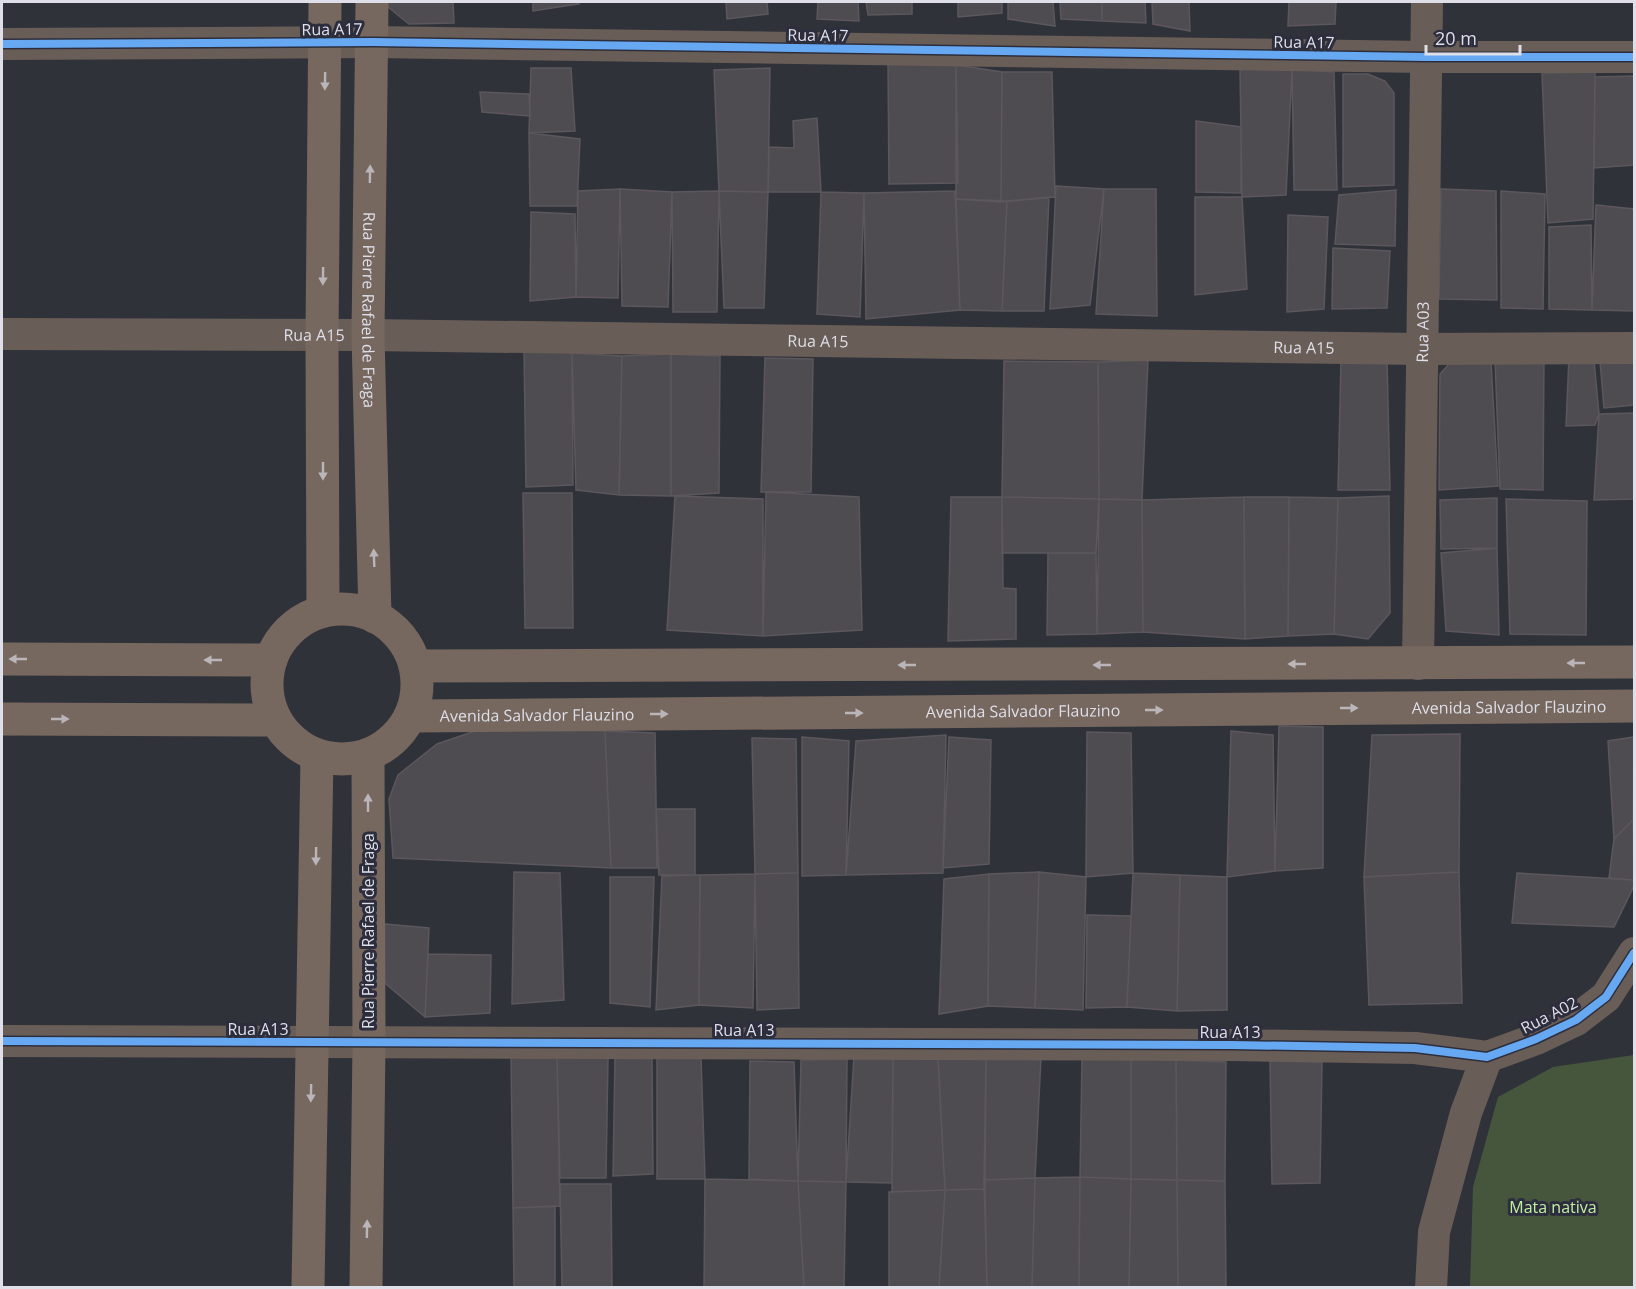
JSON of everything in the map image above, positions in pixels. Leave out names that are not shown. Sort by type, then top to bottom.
[{"type":"street","points":[[323,611],[322,336],[325,2]]},
{"type":"street","name":"Rua Pierre Rafael de Fraga","points":[[372,2],[368,335],[375,617]]},
{"type":"street","name":"Rua A03","points":[[1418,664],[1427,2]]},
{"type":"street","name":"Rua A17","points":[[2,44],[373,42],[1426,57],[1635,57]]},
{"type":"street","name":"Rua A15","points":[[2,334],[368,335],[1423,349],[1635,348]]},
{"type":"street","points":[[341,609],[358,610],[375,617],[400,637],[415,666],[417,682],[411,716],[393,740],[368,755],[343,760],[317,756],[301,747],[287,735],[276,720],[269,701],[268,680],[271,660],[279,643],[291,629],[306,618],[323,611],[341,609]]},
{"type":"street","points":[[2,658],[271,660]]},
{"type":"street","points":[[415,666],[1635,662]]},
{"type":"street","name":"Avenida Salvador Flauzino","points":[[411,716],[1635,706]]},
{"type":"street","points":[[2,719],[276,720]]},
{"type":"street","name":"Rua Pierre Rafael de Fraga","points":[[366,1287],[369,1043],[368,755]]},
{"type":"street","points":[[308,1287],[317,756]]},
{"type":"street","name":"Rua A02","points":[[1487,1057],[1536,1039],[1576,1020],[1606,997],[1635,953]]},
{"type":"street","name":"Rua A13","points":[[2,1041],[1232,1045],[1414,1048],[1487,1057]]},
{"type":"street","points":[[1431,1287],[1434,1233],[1466,1113],[1487,1057]]},
{"type":"green space","name":"Mata nativa","points":[[1634,1055],[1634,1287],[1470,1287],[1473,1187],[1498,1097],[1553,1067]]},
{"type":"building","points":[[382,2],[453,2],[454,23],[409,24]]},
{"type":"building","points":[[533,2],[578,2],[579,4],[533,11]]},
{"type":"building","points":[[726,2],[767,2],[768,14],[727,19]]},
{"type":"building","points":[[818,2],[858,2],[859,21],[817,19]]},
{"type":"building","points":[[866,2],[912,2],[912,14],[868,15]]},
{"type":"building","points":[[958,2],[1002,2],[1002,13],[958,17]]},
{"type":"building","points":[[1008,2],[1053,2],[1055,26],[1008,19]]},
{"type":"building","points":[[1060,2],[1102,2],[1102,21],[1061,19]]},
{"type":"building","points":[[1102,2],[1145,2],[1146,23],[1102,21]]},
{"type":"building","points":[[1152,2],[1189,2],[1190,31],[1153,24]]},
{"type":"building","points":[[1289,2],[1336,2],[1335,24],[1288,26]]},
{"type":"building","points":[[888,63],[956,65],[958,183],[889,184]]},
{"type":"building","points":[[956,65],[1002,72],[1001,202],[956,199]]},
{"type":"building","points":[[531,68],[571,68],[575,131],[529,133]]},
{"type":"building","points":[[770,68],[768,192],[719,191],[714,70]]},
{"type":"building","points":[[1240,68],[1292,69],[1286,195],[1242,197]]},
{"type":"building","points":[[1292,69],[1334,72],[1337,190],[1294,190]]},
{"type":"building","points":[[1002,72],[1052,72],[1055,197],[1001,202]]},
{"type":"building","points":[[1595,72],[1593,219],[1548,223],[1542,73]]},
{"type":"building","points":[[1343,74],[1368,74],[1385,81],[1394,93],[1394,185],[1343,187]]},
{"type":"building","points":[[1634,76],[1634,165],[1594,168],[1595,77]]},
{"type":"building","points":[[480,92],[529,94],[530,116],[482,112]]},
{"type":"building","points":[[817,118],[821,192],[768,192],[769,147],[794,148],[793,121]]},
{"type":"building","points":[[1196,121],[1241,127],[1241,193],[1196,192]]},
{"type":"building","points":[[529,133],[580,139],[577,206],[530,206]]},
{"type":"building","points":[[1056,186],[1104,189],[1090,305],[1050,309]]},
{"type":"building","points":[[620,189],[618,298],[576,297],[578,191]]},
{"type":"building","points":[[620,189],[672,192],[668,307],[622,306]]},
{"type":"building","points":[[1104,189],[1156,189],[1157,316],[1096,314]]},
{"type":"building","points":[[1441,189],[1496,191],[1497,300],[1439,299]]},
{"type":"building","points":[[1396,190],[1395,246],[1335,244],[1339,195]]},
{"type":"building","points":[[719,191],[717,312],[673,312],[672,192]]},
{"type":"building","points":[[719,191],[768,192],[764,308],[724,308]]},
{"type":"building","points":[[955,191],[960,310],[866,319],[864,193]]},
{"type":"building","points":[[1501,191],[1545,194],[1543,309],[1501,308]]},
{"type":"building","points":[[821,192],[864,193],[860,317],[817,314]]},
{"type":"building","points":[[1049,197],[1044,311],[1002,311],[1007,201]]},
{"type":"building","points":[[1195,197],[1242,197],[1247,289],[1195,295]]},
{"type":"building","points":[[956,199],[1007,201],[1002,311],[960,310]]},
{"type":"building","points":[[1596,205],[1634,209],[1634,311],[1592,310]]},
{"type":"building","points":[[531,212],[575,214],[576,297],[530,301]]},
{"type":"building","points":[[1288,215],[1328,217],[1324,309],[1287,312]]},
{"type":"building","points":[[1591,225],[1592,310],[1549,309],[1549,227]]},
{"type":"building","points":[[1333,248],[1390,251],[1387,308],[1332,309]]},
{"type":"building","points":[[524,349],[572,353],[573,485],[526,487]]},
{"type":"building","points":[[572,353],[622,356],[619,495],[576,490]]},
{"type":"building","points":[[671,354],[671,496],[619,495],[622,356]]},
{"type":"building","points":[[671,354],[720,356],[719,493],[671,496]]},
{"type":"building","points":[[1569,357],[1594,361],[1599,414],[1595,425],[1566,426]]},
{"type":"building","points":[[765,358],[813,359],[811,492],[761,492]]},
{"type":"building","points":[[1544,358],[1543,490],[1500,489],[1495,360]]},
{"type":"building","points":[[1387,359],[1390,490],[1338,490],[1341,360]]},
{"type":"building","points":[[1634,359],[1634,405],[1604,408],[1600,361]]},
{"type":"building","points":[[1148,360],[1142,500],[1099,499],[1098,362]]},
{"type":"building","points":[[1004,361],[1098,362],[1099,499],[1002,497]]},
{"type":"building","points":[[1491,361],[1498,486],[1439,490],[1440,374],[1450,363]]},
{"type":"building","points":[[1634,413],[1634,499],[1594,500],[1599,414]]},
{"type":"building","points":[[766,492],[859,497],[862,630],[763,636]]},
{"type":"building","points":[[523,493],[572,493],[573,628],[525,628]]},
{"type":"building","points":[[675,496],[763,499],[763,636],[667,630]]},
{"type":"building","points":[[1389,496],[1390,613],[1368,639],[1334,634],[1338,498]]},
{"type":"building","points":[[951,497],[1002,497],[1003,588],[1016,589],[1016,639],[948,641]]},
{"type":"building","points":[[1002,497],[1099,499],[1096,553],[1002,553]]},
{"type":"building","points":[[1244,497],[1245,639],[1143,632],[1142,500]]},
{"type":"building","points":[[1244,497],[1289,497],[1288,636],[1245,639]]},
{"type":"building","points":[[1289,497],[1338,498],[1334,634],[1288,636]]},
{"type":"building","points":[[1497,498],[1497,548],[1441,549],[1440,500]]},
{"type":"building","points":[[1099,499],[1142,500],[1143,632],[1097,634]]},
{"type":"building","points":[[1506,499],[1587,501],[1586,635],[1510,634]]},
{"type":"building","points":[[1497,548],[1499,635],[1446,631],[1441,553]]},
{"type":"building","points":[[1048,553],[1096,553],[1097,634],[1047,635]]},
{"type":"building","points":[[1279,726],[1323,727],[1323,868],[1275,871]]},
{"type":"building","points":[[478,730],[605,731],[611,868],[393,858],[389,799],[398,775],[437,744]]},
{"type":"building","points":[[605,731],[655,733],[657,868],[611,868]]},
{"type":"building","points":[[1231,731],[1273,735],[1275,871],[1227,877]]},
{"type":"building","points":[[1087,732],[1131,733],[1133,873],[1086,877]]},
{"type":"building","points":[[1460,734],[1459,872],[1364,877],[1372,735]]},
{"type":"building","points":[[946,735],[943,873],[846,875],[856,741]]},
{"type":"building","points":[[802,737],[849,741],[846,875],[802,876]]},
{"type":"building","points":[[949,737],[991,740],[989,864],[943,868]]},
{"type":"building","points":[[1634,737],[1633,820],[1614,839],[1608,741]]},
{"type":"building","points":[[752,738],[796,739],[798,873],[755,874]]},
{"type":"building","points":[[656,809],[695,809],[695,875],[659,875]]},
{"type":"building","points":[[1633,820],[1634,880],[1609,878],[1614,839]]},
{"type":"building","points":[[514,872],[560,873],[564,1000],[512,1004]]},
{"type":"building","points":[[1039,872],[1086,877],[1083,1010],[1035,1008]]},
{"type":"building","points":[[1039,872],[1035,1008],[988,1006],[989,874]]},
{"type":"building","points":[[1459,872],[1462,1003],[1369,1005],[1364,877]]},
{"type":"building","points":[[798,873],[799,1008],[757,1010],[755,874]]},
{"type":"building","points":[[1133,873],[1180,875],[1177,1011],[1127,1007]]},
{"type":"building","points":[[1517,873],[1634,880],[1634,886],[1614,927],[1512,923]]},
{"type":"building","points":[[755,874],[753,1008],[699,1005],[700,875]]},
{"type":"building","points":[[989,874],[988,1006],[939,1014],[944,879]]},
{"type":"building","points":[[700,875],[699,1005],[656,1010],[662,876]]},
{"type":"building","points":[[1180,875],[1227,877],[1227,1010],[1177,1011]]},
{"type":"building","points":[[610,877],[654,877],[650,1007],[610,1003]]},
{"type":"building","points":[[1087,915],[1131,916],[1127,1007],[1086,1008]]},
{"type":"building","points":[[385,924],[429,928],[425,1017],[380,979]]},
{"type":"building","points":[[428,954],[491,955],[490,1013],[425,1017]]},
{"type":"building","points":[[511,1056],[557,1056],[560,1206],[513,1208]]},
{"type":"building","points":[[557,1056],[608,1057],[606,1178],[560,1178]]},
{"type":"building","points":[[657,1056],[701,1057],[705,1179],[657,1179]]},
{"type":"building","points":[[854,1056],[893,1056],[892,1183],[846,1182]]},
{"type":"building","points":[[893,1056],[938,1059],[945,1190],[892,1192]]},
{"type":"building","points":[[615,1057],[652,1057],[653,1174],[613,1176]]},
{"type":"building","points":[[1041,1057],[1035,1178],[984,1180],[986,1058]]},
{"type":"building","points":[[986,1058],[985,1189],[945,1190],[938,1059]]},
{"type":"building","points":[[1082,1058],[1131,1059],[1131,1179],[1080,1177]]},
{"type":"building","points":[[847,1059],[846,1182],[798,1181],[801,1060]]},
{"type":"building","points":[[1131,1059],[1176,1060],[1177,1180],[1131,1179]]},
{"type":"building","points":[[1176,1060],[1226,1062],[1225,1181],[1177,1180]]},
{"type":"building","points":[[750,1061],[794,1062],[798,1181],[749,1179]]},
{"type":"building","points":[[1270,1061],[1322,1062],[1320,1183],[1272,1184]]},
{"type":"building","points":[[1080,1177],[1079,1288],[1032,1288],[1035,1178]]},
{"type":"building","points":[[1080,1177],[1131,1179],[1129,1288],[1079,1288]]},
{"type":"building","points":[[1035,1178],[1032,1288],[987,1288],[984,1180]]},
{"type":"building","points":[[705,1179],[798,1181],[804,1288],[704,1288]]},
{"type":"building","points":[[1131,1179],[1177,1180],[1178,1288],[1129,1288]]},
{"type":"building","points":[[1177,1180],[1225,1181],[1226,1288],[1178,1288]]},
{"type":"building","points":[[798,1181],[846,1182],[844,1288],[804,1288]]},
{"type":"building","points":[[560,1184],[611,1184],[612,1288],[562,1288]]},
{"type":"building","points":[[985,1189],[987,1288],[939,1288],[945,1190]]},
{"type":"building","points":[[945,1190],[939,1288],[889,1288],[889,1192]]},
{"type":"building","points":[[555,1206],[555,1288],[514,1288],[513,1208]]},
{"type":"cycle path","points":[[2,44],[373,42],[1426,57],[1634,57]]},
{"type":"cycle path","points":[[2,1041],[1232,1045],[1415,1048],[1487,1057],[1536,1039],[1576,1020],[1606,997],[1634,953]]}]
